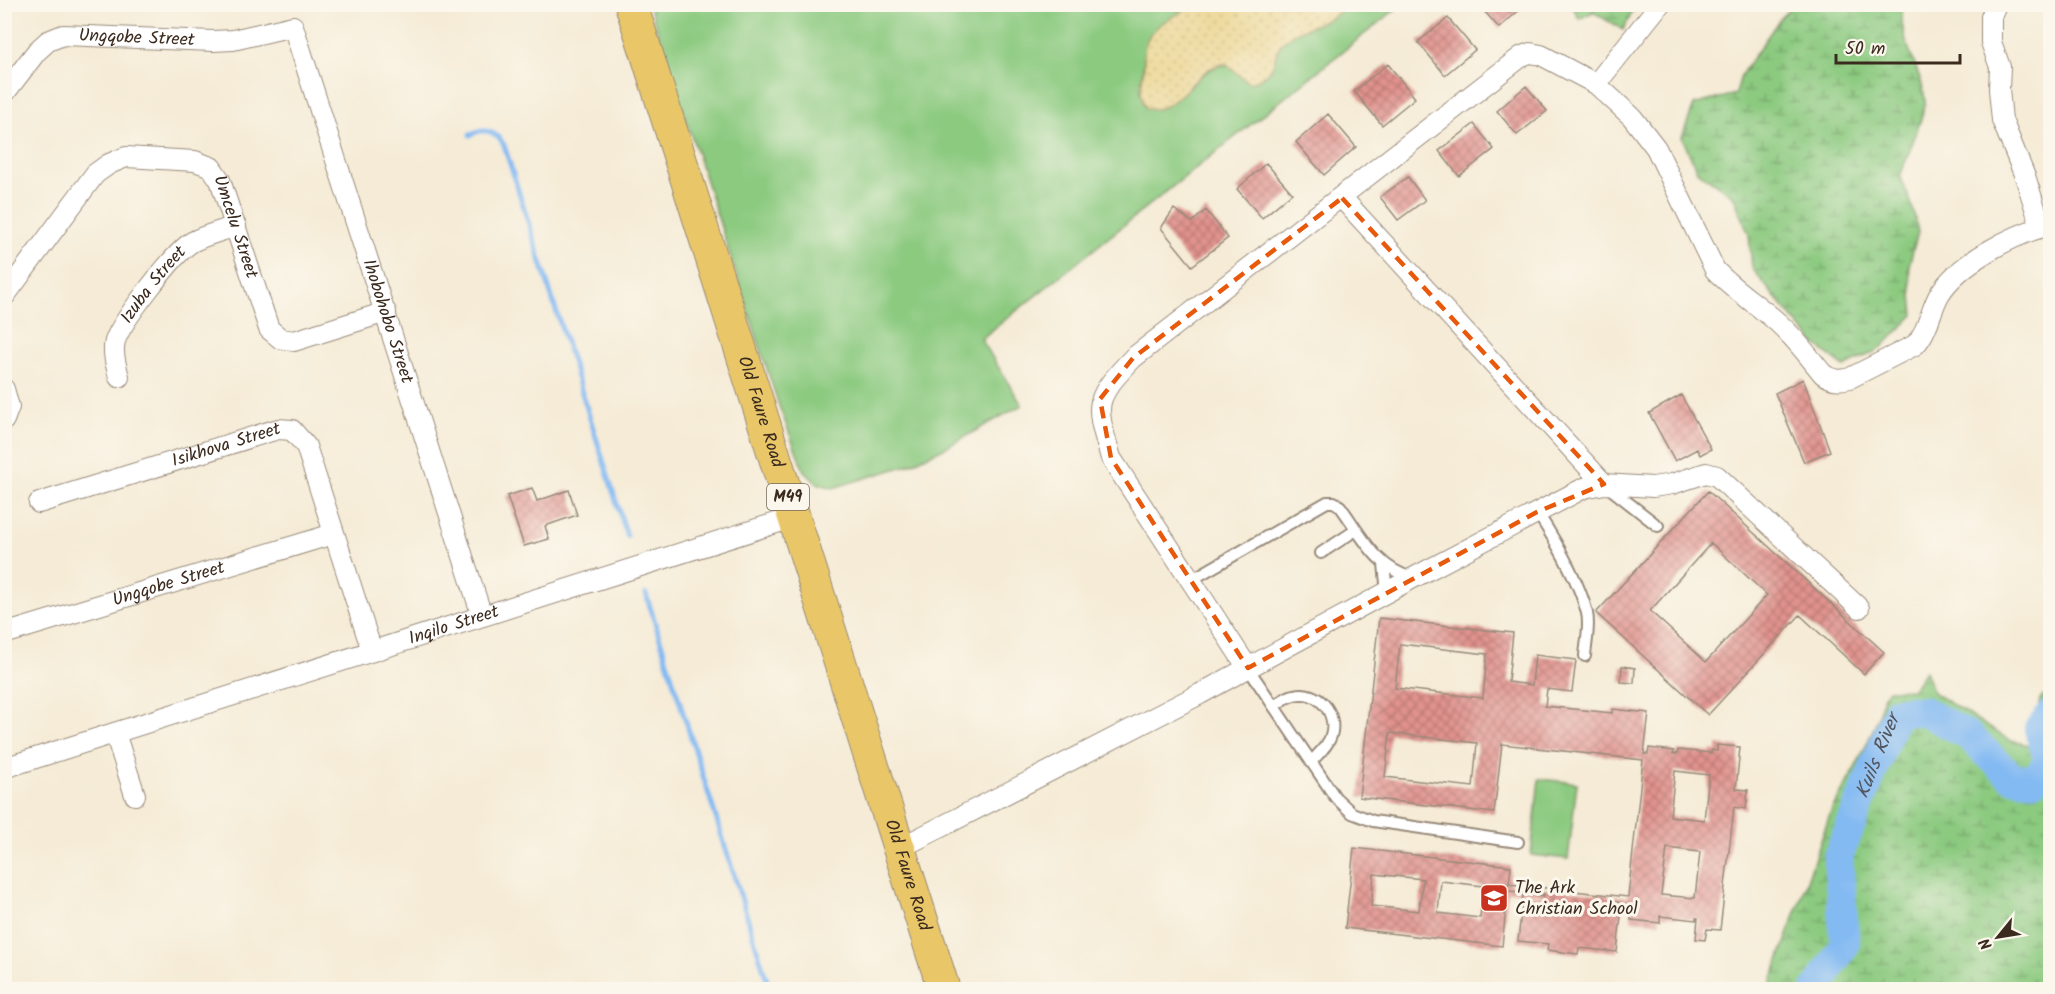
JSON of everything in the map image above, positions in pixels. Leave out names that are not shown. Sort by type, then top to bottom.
[{"type":"main road","name":"Old Faure Road","points":[[631,4],[944,990]]},
{"type":"street","points":[[1596,84],[1660,4]]},
{"type":"street","points":[[1248,668],[1112,458],[1100,420],[1100,399],[1108,384],[1133,358],[1522,56],[1530,53],[1541,55],[1596,84],[1632,117],[1656,148],[1715,270],[1785,330],[1823,374],[1830,379],[1842,381],[1850,378],[1916,345],[1923,337],[1942,290],[1967,266],[2016,238],[2046,226],[2002,120],[1999,89],[2000,67],[1991,42],[1991,17],[1995,4]]},
{"type":"street","name":"Ungqobe Street","points":[[4,94],[37,51],[48,40],[63,35],[213,41],[233,40],[293,26]]},
{"type":"street","name":"Ihobohobo Street","points":[[293,26],[482,616]]},
{"type":"street","name":"Umcelu Street","points":[[4,297],[94,174],[126,157],[195,161],[211,167],[220,180],[269,329],[281,339],[294,341],[386,312]]},
{"type":"street","points":[[1342,198],[1604,484]]},
{"type":"street","name":"Izuba Street","points":[[119,377],[113,351],[115,340],[121,327],[157,280],[180,251],[193,242],[236,226]]},
{"type":"street","points":[[4,389],[9,407],[4,420]]},
{"type":"street","name":"Isikhova Street","points":[[39,502],[278,429],[292,430],[306,446],[372,651]]},
{"type":"street","points":[[900,848],[1248,668],[1584,488],[1604,484],[1653,487],[1672,484],[1706,473],[1717,476],[1859,608]]},
{"type":"street","name":"Inqilo Street","points":[[4,768],[795,517]]},
{"type":"street","name":"Ungqobe Street","points":[[4,634],[333,534]]},
{"type":"street","points":[[115,733],[135,795]]},
{"type":"lane","points":[[1604,484],[1658,526]]},
{"type":"lane","points":[[1191,580],[1327,502],[1334,502],[1340,506],[1372,553],[1384,564],[1403,576],[1413,578]]},
{"type":"lane","points":[[1537,512],[1553,538],[1581,596],[1588,616],[1585,656]]},
{"type":"lane","points":[[1321,553],[1356,530]]},
{"type":"lane","points":[[1384,564],[1385,593]]},
{"type":"lane","points":[[1248,668],[1343,806],[1362,818],[1518,842]]},
{"type":"lane","points":[[1274,706],[1290,695],[1304,694],[1316,698],[1326,707],[1332,719],[1331,735],[1311,762]]},
{"type":"highlighted area","points":[[1342,198],[1604,484],[1537,512],[1248,668],[1111,458],[1100,399],[1133,358]]},
{"type":"green space","points":[[1595,4],[1636,5],[1623,30],[1593,12]]},
{"type":"green space","points":[[649,5],[1194,5],[1150,35],[1145,46],[1141,93],[1188,88],[1197,79],[1220,65],[1230,67],[1249,83],[1268,73],[1280,45],[1286,39],[1326,20],[1347,5],[1401,5],[981,339],[1022,405],[950,445],[908,465],[833,488],[817,483],[804,471],[779,406]]},
{"type":"green space","points":[[1572,5],[1595,5],[1593,12],[1579,19]]},
{"type":"green space","points":[[1794,5],[1903,5],[1903,30],[1920,78],[1925,102],[1900,177],[1912,205],[1918,232],[1909,265],[1914,315],[1880,349],[1844,367],[1815,344],[1752,268],[1749,235],[1734,197],[1697,171],[1682,137],[1694,105],[1736,94],[1741,75],[1781,17]]},
{"type":"green space","points":[[1925,671],[1934,693],[2011,741],[2029,745],[2034,734],[2040,699],[2050,692],[2050,989],[1769,989],[1832,809],[1867,743],[1877,720],[1883,696],[1888,690],[1913,689]]},
{"type":"green space","points":[[1539,779],[1577,783],[1568,859],[1531,855]]},
{"type":"sand","points":[[1194,4],[1347,5],[1326,20],[1286,39],[1277,50],[1268,73],[1260,78],[1249,83],[1226,64],[1215,66],[1169,104],[1159,109],[1147,109],[1141,92],[1144,52],[1148,37],[1159,26]]},
{"type":"building","points":[[1479,5],[1525,5],[1499,28]]},
{"type":"building","points":[[1448,18],[1475,50],[1445,75],[1418,42]]},
{"type":"building","points":[[1388,64],[1415,98],[1382,125],[1354,91]]},
{"type":"building","points":[[1526,86],[1547,111],[1517,135],[1497,111]]},
{"type":"building","points":[[1328,114],[1356,147],[1324,175],[1296,142]]},
{"type":"building","points":[[1474,124],[1494,149],[1459,176],[1439,151]]},
{"type":"building","points":[[1266,163],[1292,193],[1262,218],[1237,189]]},
{"type":"building","points":[[1408,177],[1425,200],[1398,220],[1380,197]]},
{"type":"building","points":[[1174,209],[1192,222],[1206,210],[1228,238],[1192,266],[1161,228]]},
{"type":"building","points":[[1803,379],[1830,451],[1804,462],[1775,393]]},
{"type":"building","points":[[1681,395],[1711,449],[1700,455],[1697,449],[1675,461],[1649,413]]},
{"type":"building","points":[[532,488],[537,501],[569,490],[577,515],[545,526],[549,539],[524,546],[507,496]]},
{"type":"building","points":[[1708,491],[1884,652],[1864,674],[1800,615],[1708,715],[1596,613]],"holes":[[[1711,543],[1767,595],[1706,662],[1650,611]]]},
{"type":"building","points":[[1379,618],[1513,633],[1508,682],[1532,685],[1535,655],[1576,660],[1572,692],[1547,689],[1545,706],[1612,713],[1613,709],[1649,713],[1644,754],[1648,754],[1649,748],[1674,751],[1673,754],[1677,754],[1678,750],[1711,753],[1712,750],[1717,751],[1717,745],[1740,747],[1736,789],[1748,790],[1746,809],[1734,807],[1720,930],[1707,929],[1705,940],[1696,939],[1698,918],[1696,920],[1660,916],[1660,923],[1631,920],[1631,905],[1613,902],[1613,904],[1622,906],[1617,952],[1579,948],[1578,954],[1547,950],[1548,944],[1518,941],[1523,894],[1544,896],[1544,894],[1508,891],[1502,946],[1345,928],[1354,848],[1511,866],[1509,884],[1628,897],[1643,760],[1502,744],[1494,813],[1359,797]],"holes":[[[1400,644],[1487,654],[1483,698],[1395,688]],[[1390,733],[1477,743],[1473,787],[1385,777]],[[1675,771],[1709,775],[1704,820],[1670,816]],[[1667,848],[1700,852],[1695,898],[1661,895]],[[1374,874],[1423,879],[1419,911],[1371,906]],[[1441,881],[1483,886],[1480,918],[1438,913]]]},
{"type":"building","points":[[1622,666],[1635,668],[1634,683],[1621,682]]},
{"type":"waterway","points":[[470,135],[480,131],[489,132],[497,136],[504,145],[627,536]]},
{"type":"waterway","points":[[646,594],[770,990]]},
{"type":"waterway","name":"Kuils River","points":[[1816,990],[1845,944],[1838,857],[1897,711],[1924,711],[1969,736],[2012,777],[2034,780],[2049,761],[2039,729],[2050,715]]},
{"type":"waterway","points":[[714,990],[732,985],[746,990]]},
{"type":"place","name":"The Ark Christian School","points":[[1494,898]]}]
